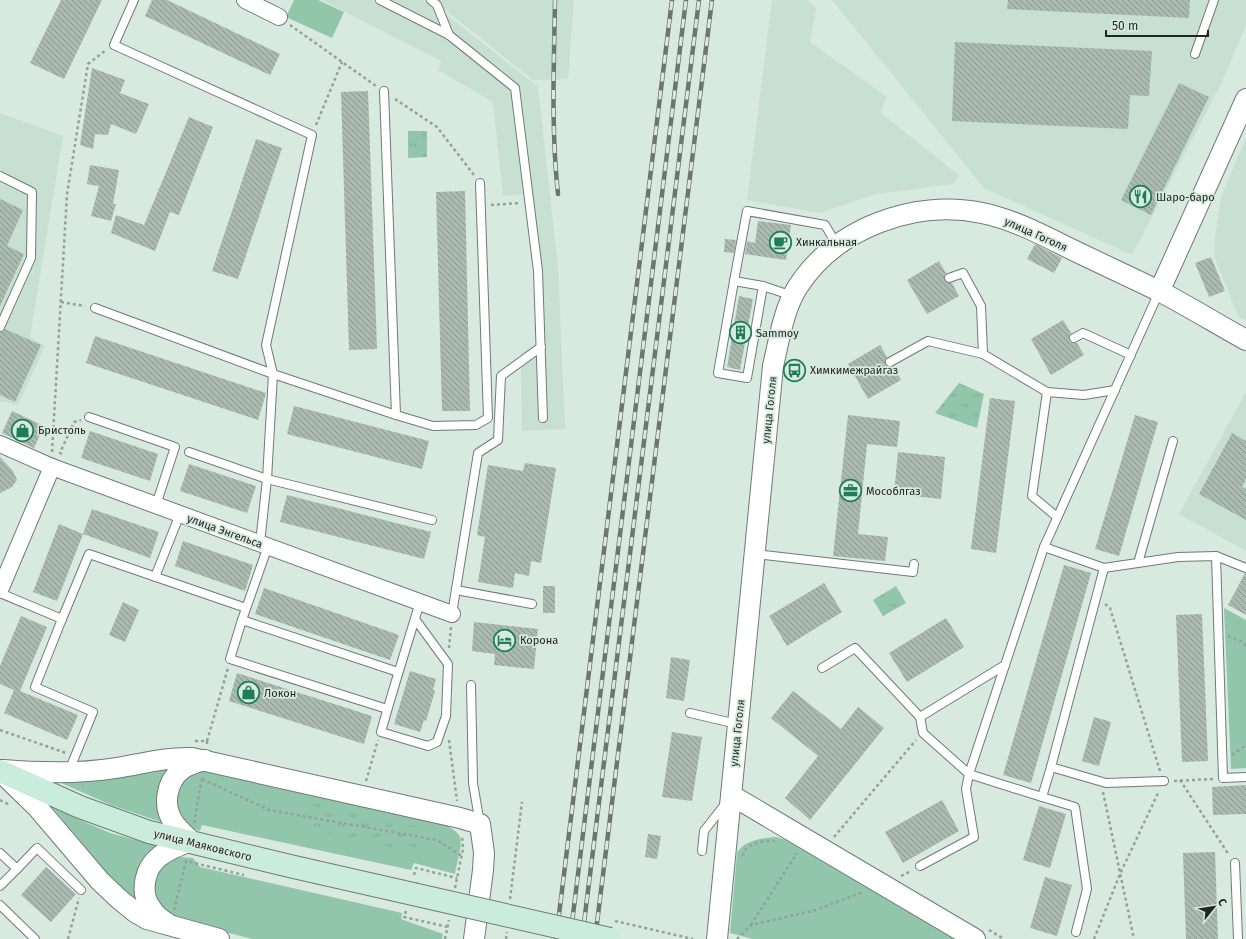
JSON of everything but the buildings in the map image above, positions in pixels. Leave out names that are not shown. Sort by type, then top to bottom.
[{"type":"main road","name":"улица Маяковского","points":[[0,771],[49,794],[149,832],[294,867],[410,898],[610,939]]},
{"type":"street","points":[[245,0],[279,17]]},
{"type":"street","points":[[1159,292],[1246,99]]},
{"type":"street","name":"улица Гоголя","points":[[717,939],[773,366],[783,324],[793,296],[809,272],[837,245],[861,230],[884,220],[933,210],[962,210],[983,213],[1014,222],[1159,292],[1246,340]]},
{"type":"street","name":"улица Энгельса","points":[[0,444],[56,468],[452,614]]},
{"type":"street","points":[[0,590],[4,571],[56,468]]},
{"type":"street","points":[[0,771],[35,773],[68,772],[115,768],[172,758],[192,758],[203,769]]},
{"type":"street","points":[[170,925],[158,917],[150,907],[144,885],[146,874],[152,864],[160,856],[171,849],[191,841],[174,823],[169,814],[166,802],[168,790],[173,779],[191,764],[203,769],[362,796],[460,818],[480,824],[484,853],[474,939]]},
{"type":"street","points":[[0,771],[37,807],[100,882],[135,912],[147,919],[219,939]]},
{"type":"street","points":[[731,796],[803,845],[824,850],[975,939]]},
{"type":"lane","points":[[134,0],[114,44],[312,135],[266,345],[273,374],[264,545],[230,659],[387,709]]},
{"type":"lane","points":[[380,0],[449,35],[515,88],[538,271],[543,418]]},
{"type":"lane","points":[[431,0],[437,5],[449,35]]},
{"type":"lane","points":[[1195,54],[1214,0]]},
{"type":"lane","points":[[384,91],[396,415]]},
{"type":"lane","points":[[0,176],[32,192],[31,258],[0,327]]},
{"type":"lane","points":[[95,308],[273,374],[396,415],[433,426],[476,425],[488,418],[480,183]]},
{"type":"lane","points":[[763,286],[747,378],[718,374],[746,211],[825,224],[837,245]]},
{"type":"lane","points":[[949,278],[963,273],[981,306],[983,354]]},
{"type":"lane","points":[[734,281],[763,286],[793,296]]},
{"type":"lane","points":[[920,866],[974,837],[966,789],[1044,548],[1159,292]]},
{"type":"lane","points":[[1074,338],[1084,333],[1131,355]]},
{"type":"lane","points":[[890,362],[928,341],[983,354],[1047,392],[1084,395],[1115,390]]},
{"type":"lane","points":[[452,614],[478,453],[498,440],[501,376],[541,347]]},
{"type":"lane","points":[[1047,392],[1032,496],[1057,517]]},
{"type":"lane","points":[[89,417],[175,447],[156,505]]},
{"type":"lane","points":[[1138,563],[1173,442]]},
{"type":"lane","points":[[189,452],[267,479],[432,520]]},
{"type":"lane","points":[[155,577],[180,514]]},
{"type":"lane","points":[[1044,548],[1104,568],[1178,557],[1216,556],[1246,568]]},
{"type":"lane","points":[[68,772],[93,712],[35,687],[89,554],[246,608]]},
{"type":"lane","points":[[755,554],[913,572],[914,564]]},
{"type":"lane","points":[[1216,556],[1224,778],[1246,777]]},
{"type":"lane","points":[[1042,797],[1104,568]]},
{"type":"lane","points":[[456,590],[532,604]]},
{"type":"lane","points":[[0,593],[62,619]]},
{"type":"lane","points":[[415,619],[448,664],[446,716],[437,742],[428,746],[380,732],[420,602]]},
{"type":"lane","points":[[242,620],[398,672]]},
{"type":"lane","points":[[822,668],[855,648],[920,717],[923,732],[970,774],[1075,807],[1087,889],[1076,932]]},
{"type":"lane","points":[[920,717],[1005,665]]},
{"type":"lane","points":[[472,686],[473,783],[480,824]]},
{"type":"lane","points":[[690,713],[738,724]]},
{"type":"lane","points":[[1051,767],[1106,783],[1164,781]]},
{"type":"lane","points":[[702,851],[704,831],[731,796]]},
{"type":"lane","points":[[0,886],[37,848],[81,890]]},
{"type":"lane","points":[[0,853],[17,869]]},
{"type":"lane","points":[[1235,863],[1238,939]]},
{"type":"lane","points":[[0,906],[35,939]]},
{"type":"path","points":[[56,468],[61,302],[67,194],[88,64],[114,44]]},
{"type":"path","points":[[312,135],[342,62]]},
{"type":"path","points":[[481,206],[529,202]]},
{"type":"path","points":[[61,302],[95,308]]},
{"type":"path","points":[[56,468],[64,455],[60,453],[74,422],[89,417]]},
{"type":"path","points":[[1094,939],[1120,874],[1164,781],[1110,608],[1096,599]]},
{"type":"path","points":[[448,664],[452,614]]},
{"type":"path","points":[[1218,632],[1243,642],[1246,646]]},
{"type":"path","points":[[207,741],[230,659]]},
{"type":"path","points":[[362,796],[380,732]]},
{"type":"path","points":[[824,850],[923,732]]},
{"type":"path","points":[[203,769],[269,810],[437,840],[462,856]]},
{"type":"path","points":[[1164,781],[1224,778]]},
{"type":"path","points":[[1180,780],[1235,863]]},
{"type":"path","points":[[1101,782],[1134,939]]},
{"type":"path","points":[[510,901],[522,802]]},
{"type":"path","points":[[743,858],[744,851],[747,847],[753,844],[765,841],[776,841],[781,843]]},
{"type":"path","points":[[737,939],[751,925],[803,845]]},
{"type":"path","points":[[170,925],[186,862],[245,875]]},
{"type":"path","points":[[751,925],[816,910],[882,884],[920,866]]},
{"type":"path","points":[[448,927],[404,917],[410,898],[416,868],[457,878]]},
{"type":"path","points":[[68,939],[81,890]]},
{"type":"path","points":[[506,939],[507,931]]},
{"type":"shaded area","points":[[322,0],[428,0],[538,87],[558,267],[565,429],[522,431],[521,353],[538,342],[534,273],[525,194],[503,196],[493,102],[438,70],[441,61]]},
{"type":"shaded area","points":[[433,0],[574,0],[568,79],[533,80]]},
{"type":"shaded area","points":[[772,0],[808,0],[816,9],[810,42],[886,96],[881,113],[960,176],[953,184],[876,194],[820,213],[747,200]]},
{"type":"shaded area","points":[[832,0],[1246,0],[1246,25],[1222,82],[1132,255],[984,188]]},
{"type":"shaded area","points":[[0,113],[63,136],[30,337],[45,346],[18,405],[0,401]]},
{"type":"shaded area","points":[[1246,138],[1246,321],[1239,317],[1214,257],[1215,238],[1221,197]]},
{"type":"shaded area","points":[[1246,392],[1246,551],[1179,514]]},
{"type":"green space","points":[[294,0],[318,0],[344,12],[332,38],[286,17]]},
{"type":"green space","points":[[408,131],[427,131],[427,157],[408,158]]},
{"type":"green space","points":[[959,383],[984,394],[977,428],[935,413]]},
{"type":"green space","points":[[896,586],[906,603],[883,616],[873,600]]},
{"type":"green space","points":[[1224,608],[1246,620],[1246,768],[1231,769]]},
{"type":"green space","points":[[171,765],[162,779],[158,793],[159,807],[164,823],[111,805],[59,782],[116,778]]},
{"type":"green space","points":[[195,770],[210,770],[448,826],[458,834],[461,841],[455,874],[414,863],[411,870],[202,825],[200,831],[189,827],[181,821],[174,792],[178,783]]},
{"type":"green space","points":[[312,801],[421,828],[415,855],[305,828]]},
{"type":"green space","points":[[53,808],[110,833],[158,846],[142,906],[107,873]]},
{"type":"green space","points":[[776,837],[790,841],[961,939],[753,939],[730,933],[737,853],[749,842]]},
{"type":"green space","points":[[181,857],[193,858],[200,867],[402,913],[401,919],[443,934],[442,939],[252,939],[180,920],[168,916],[156,904],[152,884],[162,866],[171,860]]},
{"type":"railway","points":[[555,0],[554,146],[558,194]]},
{"type":"railway","points":[[556,939],[672,0]]},
{"type":"railway","points":[[570,939],[686,0]]},
{"type":"railway","points":[[582,939],[699,0]]},
{"type":"railway","points":[[595,939],[712,0]]},
{"type":"place","name":"Шаро-баро","points":[[1141,197]]},
{"type":"place","name":"Хинкальная","points":[[780,242]]},
{"type":"place","name":"Sammoy","points":[[740,333]]},
{"type":"place","name":"Химкимежрайгаз","points":[[794,370]]},
{"type":"place","name":"Бристоль","points":[[23,430]]},
{"type":"place","name":"Мособлгаз","points":[[851,491]]},
{"type":"place","name":"Корона","points":[[505,640]]},
{"type":"place","name":"Локон","points":[[248,693]]}]
